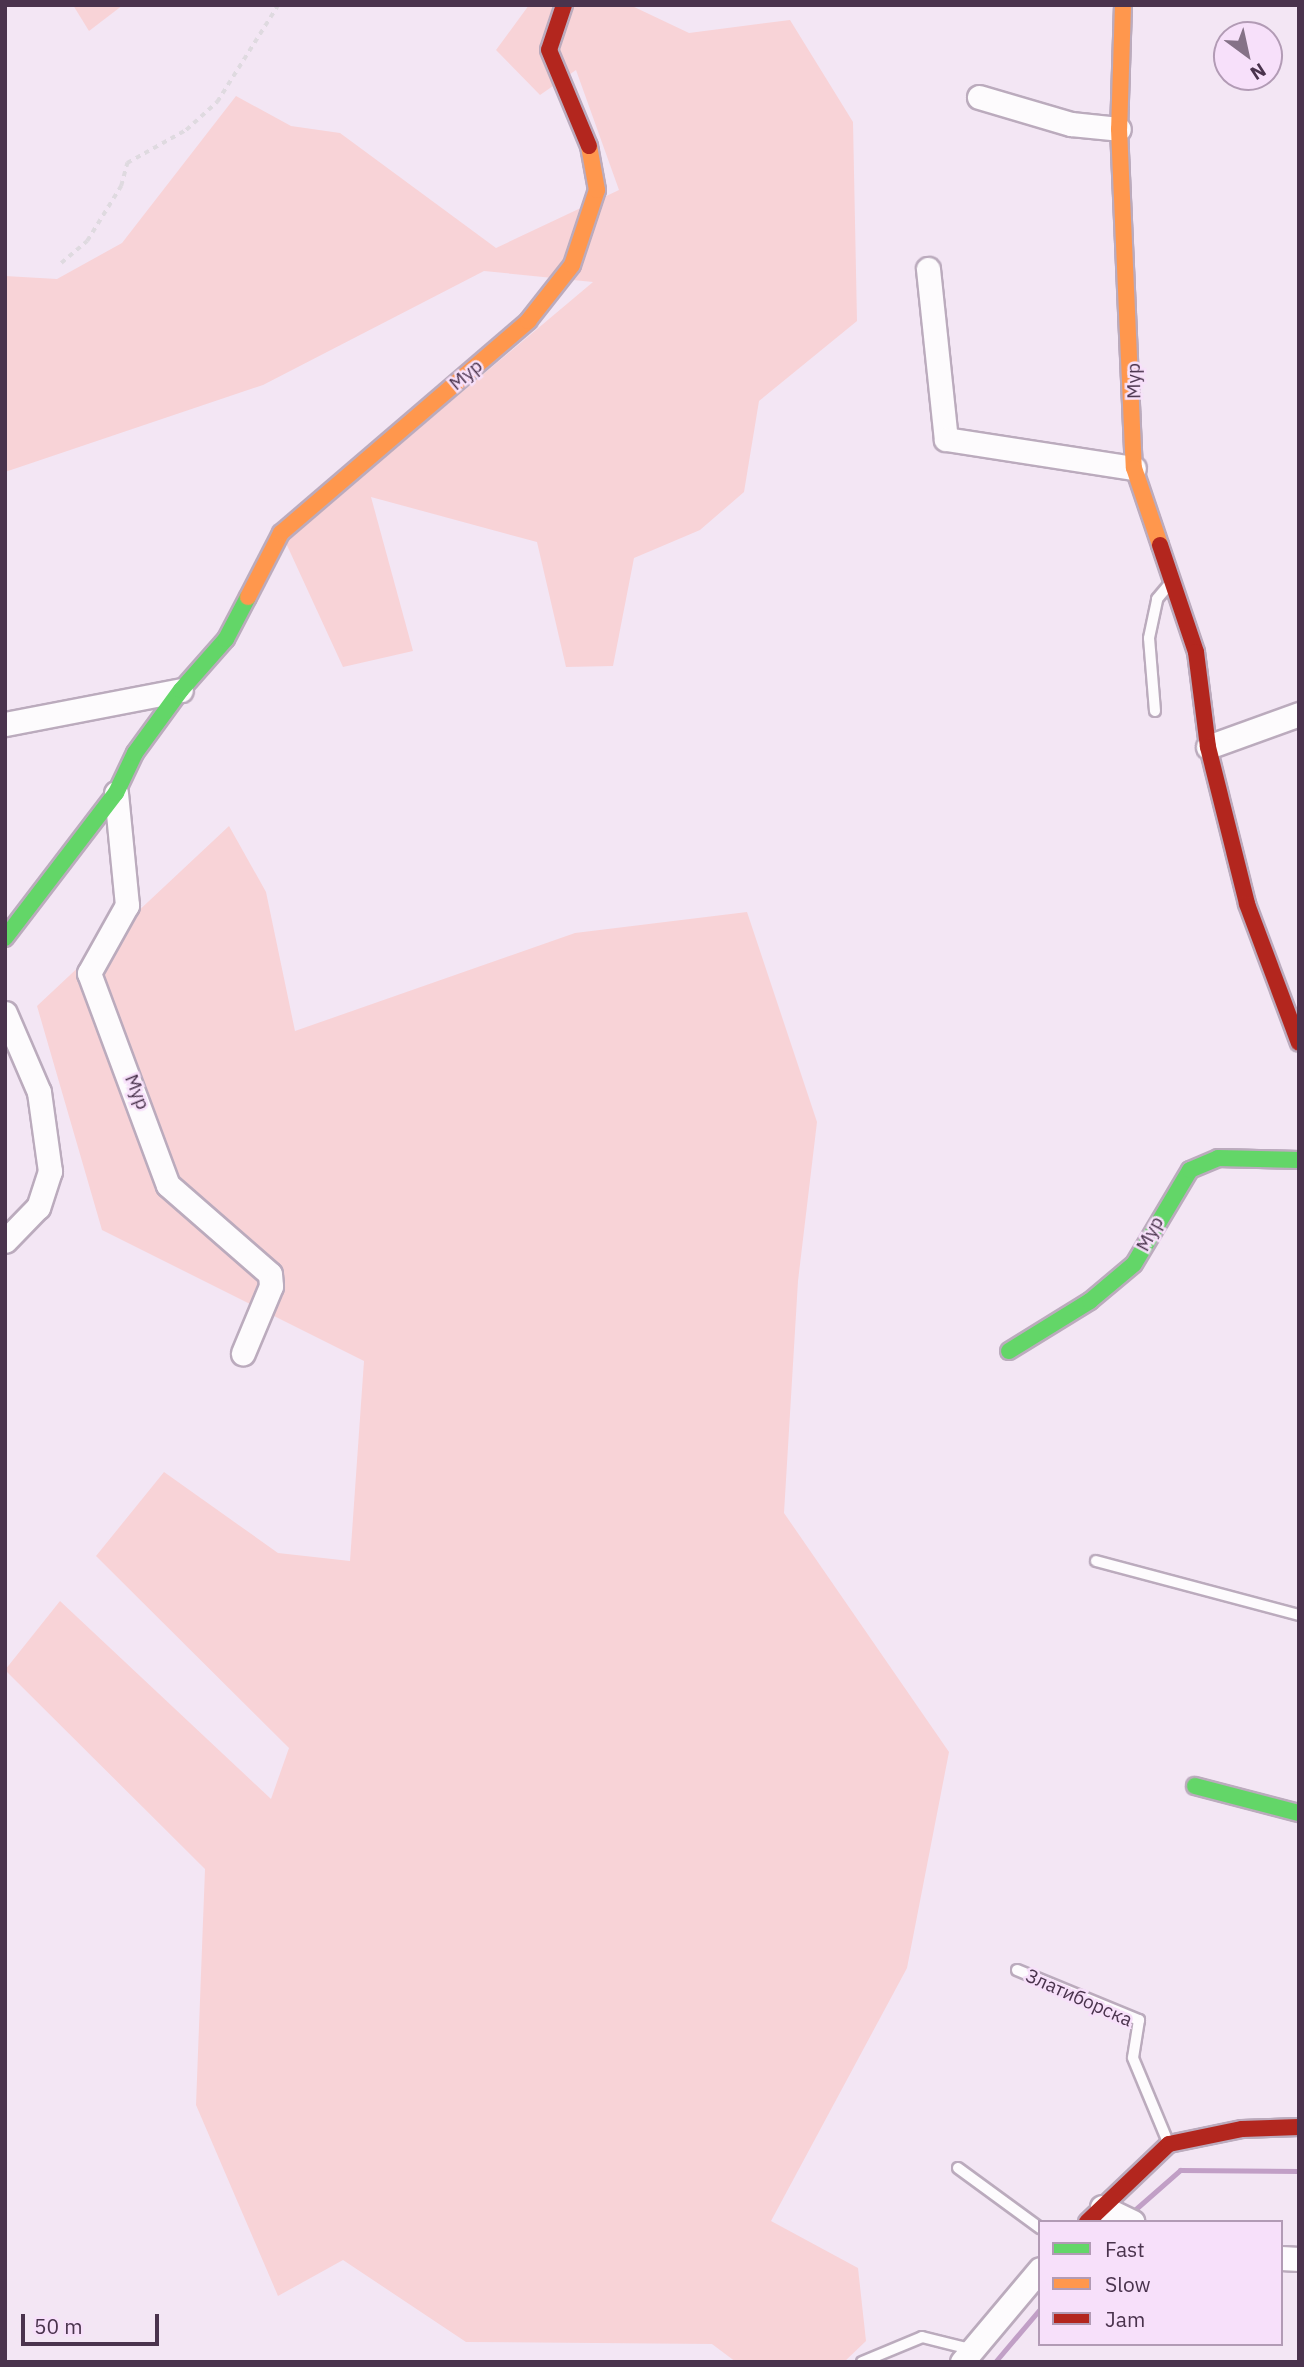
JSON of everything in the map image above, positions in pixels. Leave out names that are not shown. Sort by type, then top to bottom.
[{"type":"street","name":"Мур","points":[[5,938],[116,793],[135,752],[181,690],[226,639],[281,533],[528,321],[572,265],[597,190],[587,135],[549,50],[564,5]]},
{"type":"street","name":"Мур","points":[[1123,5],[1119,129],[1134,468],[1196,652],[1208,747],[1247,904],[1299,1043]]},
{"type":"street","points":[[979,97],[1071,124],[1119,129]]},
{"type":"street","points":[[928,269],[946,439],[1134,468]]},
{"type":"street","points":[[5,724],[181,690]]},
{"type":"street","points":[[1208,747],[1299,715]]},
{"type":"street","name":"Мур","points":[[116,793],[127,905],[89,973],[168,1185],[270,1274],[271,1286],[243,1353]]},
{"type":"street","points":[[5,1013],[39,1092],[50,1171],[38,1207],[5,1241]]},
{"type":"street","name":"Мур","points":[[1009,1351],[1090,1301],[1134,1264],[1190,1170],[1218,1158],[1299,1160]]},
{"type":"street","points":[[1195,1786],[1299,1813]]},
{"type":"street","points":[[1099,2213],[1169,2144],[1242,2129],[1299,2127]]},
{"type":"street","points":[[1099,2213],[1125,2220]]},
{"type":"street","points":[[966,2356],[1038,2271]]},
{"type":"lane","points":[[1154,711],[1149,638],[1157,599],[1172,582]]},
{"type":"lane","points":[[1096,1561],[1299,1615]]},
{"type":"lane","name":"Златиборска","points":[[1017,1970],[1139,2020],[1133,2058],[1169,2144]]},
{"type":"lane","points":[[958,2168],[1038,2227]]},
{"type":"lane","points":[[862,2362],[922,2337],[966,2356]]},
{"type":"path","points":[[61,263],[87,241],[121,186],[127,163],[187,130],[217,102],[278,5]]},
{"type":"shaded area","points":[[73,5],[123,5],[89,31]]},
{"type":"shaded area","points":[[529,5],[630,5],[689,33],[790,20],[853,122],[857,321],[759,401],[744,492],[700,530],[634,558],[613,666],[566,667],[537,542],[371,497],[413,651],[343,667],[285,541],[593,282],[484,271],[263,385],[5,472],[5,276],[57,279],[122,243],[236,96],[291,126],[340,133],[496,248],[619,190],[576,70],[540,95],[496,50]]},
{"type":"shaded area","points":[[229,826],[266,892],[295,1031],[575,933],[747,912],[817,1122],[798,1281],[784,1513],[949,1752],[907,1968],[771,2221],[858,2268],[866,2341],[844,2362],[736,2362],[712,2344],[466,2342],[343,2260],[278,2296],[196,2105],[205,1869],[5,1670],[60,1601],[271,1799],[289,1748],[96,1556],[164,1472],[278,1553],[350,1561],[364,1361],[102,1230],[37,1006]]},
{"type":"waterway","points":[[1130,2214],[1180,2170],[1299,2171]]},
{"type":"waterway","points":[[995,2362],[1038,2311]]},
{"type":"traffic: fast","points":[[5,938],[116,793],[135,753],[181,690],[226,639],[248,597]]},
{"type":"traffic: fast","points":[[1009,1351],[1090,1301],[1134,1264],[1190,1170],[1218,1158],[1299,1160]]},
{"type":"traffic: fast","points":[[1195,1786],[1299,1813]]},
{"type":"traffic: slow","points":[[1123,5],[1119,129],[1134,468],[1160,545]]},
{"type":"traffic: slow","points":[[248,597],[281,533],[528,321],[572,265],[597,190],[589,146]]},
{"type":"traffic: jam","points":[[564,5],[549,50],[589,146]]},
{"type":"traffic: jam","points":[[1160,545],[1196,652],[1208,747],[1247,904],[1299,1043]]},
{"type":"traffic: jam","points":[[1089,2220],[1169,2144],[1242,2129],[1299,2127]]}]
